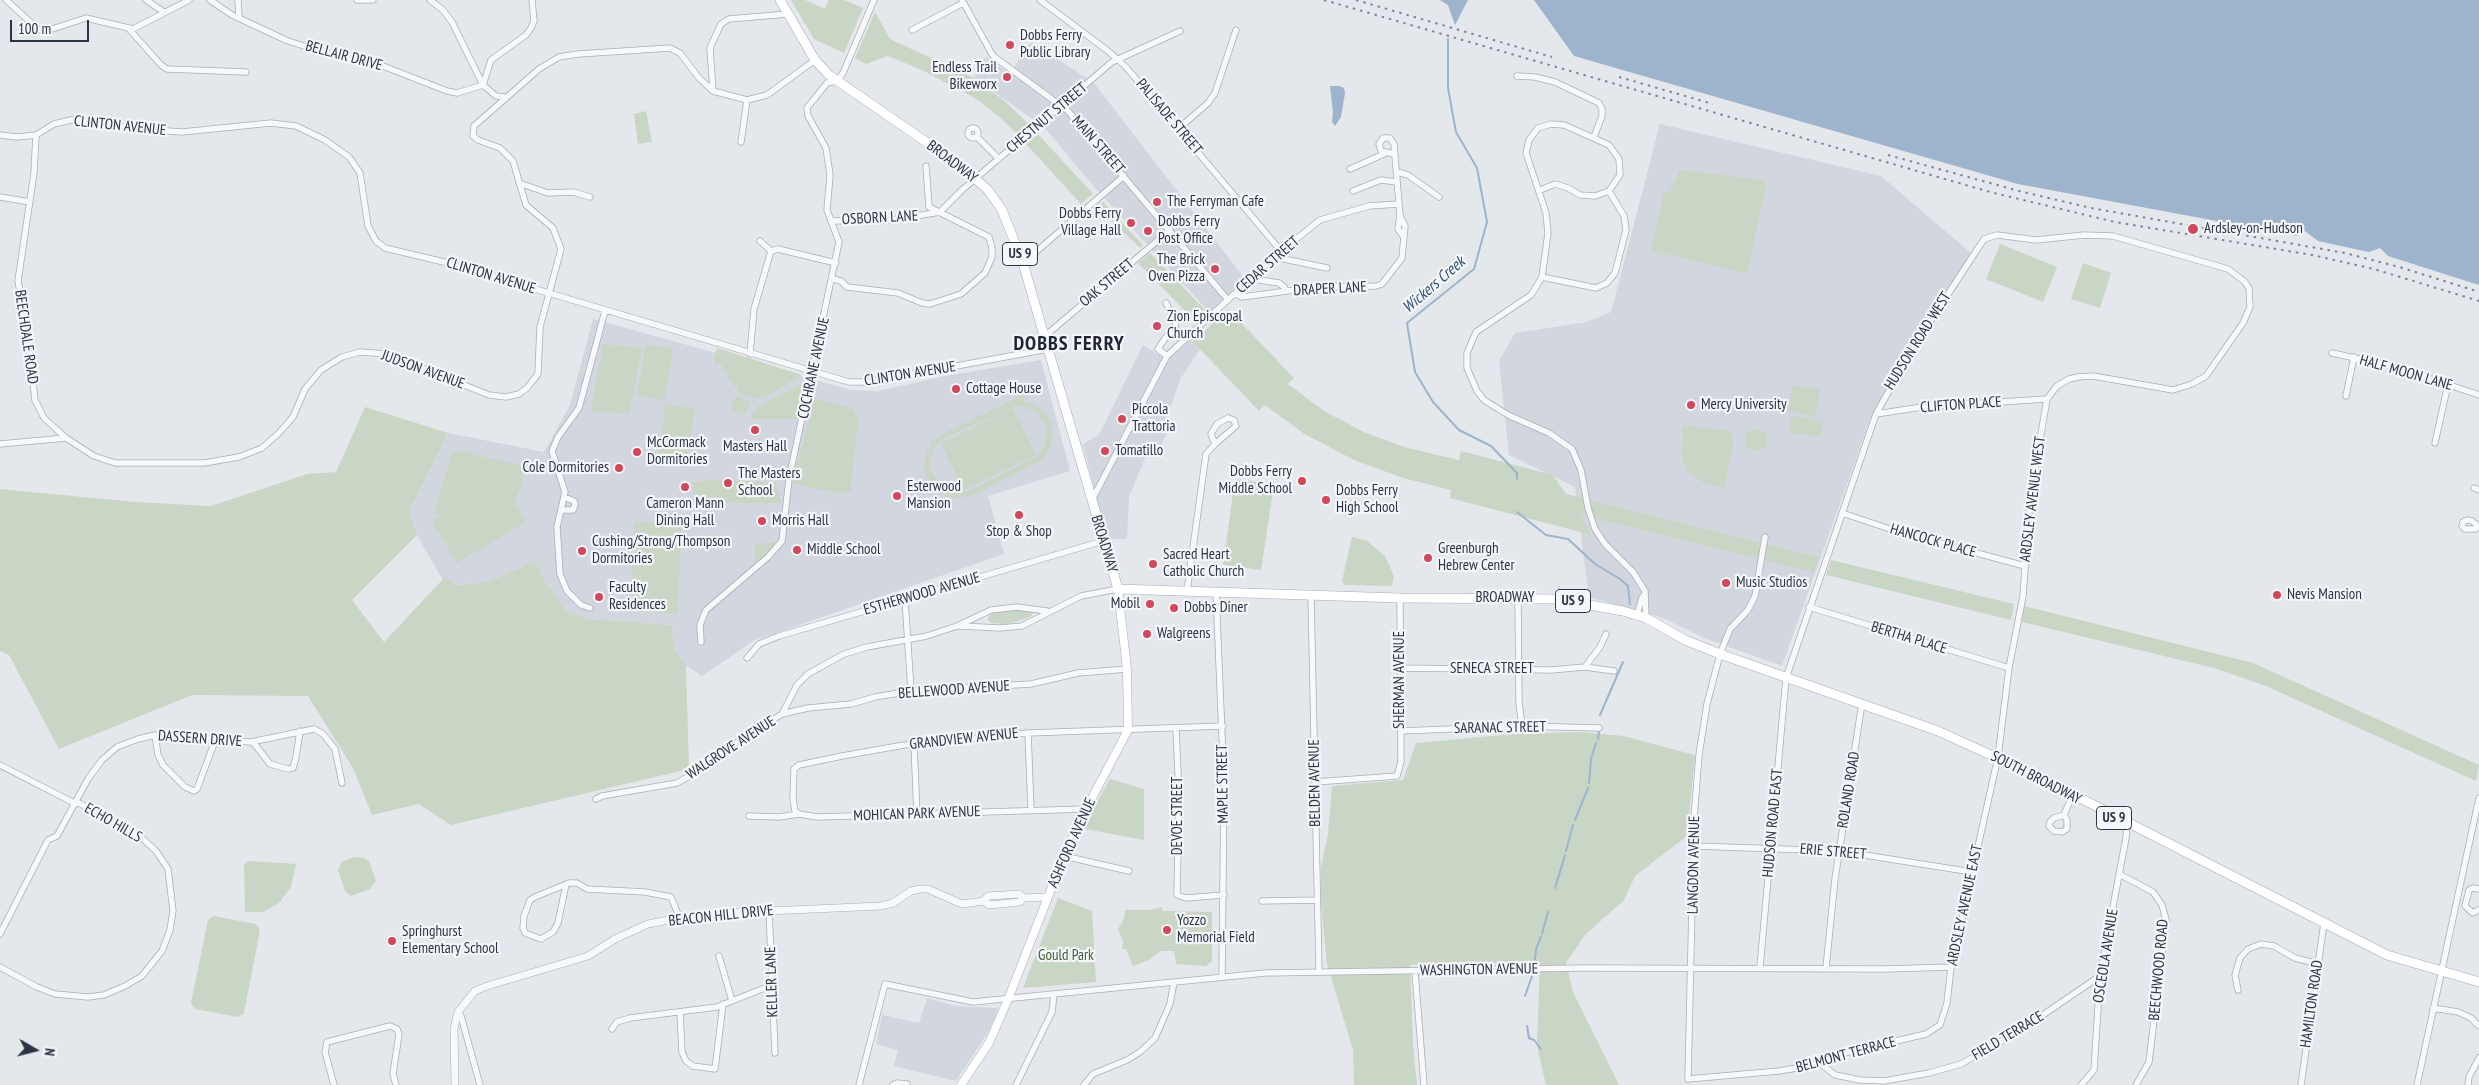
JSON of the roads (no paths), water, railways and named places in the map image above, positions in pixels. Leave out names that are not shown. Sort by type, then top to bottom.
[{"type":"main road","name":"BROADWAY","points":[[782,1],[815,60],[837,81],[942,152],[976,178],[1002,210],[1023,263],[1091,502],[1118,589],[1580,602],[1642,617],[1685,640],[1720,654]]},
{"type":"main road","name":"ASHFORD AVENUE","points":[[961,1085],[989,1043],[1064,856],[1086,809],[1128,730],[1127,669],[1118,589]]},
{"type":"main road","name":"SOUTH BROADWAY","points":[[1720,654],[1938,731],[1998,757],[2388,955],[2442,973],[2479,982]]},
{"type":"street","points":[[6,0],[41,31],[51,30],[75,20],[86,18],[129,29],[161,65],[167,69],[246,72]]},
{"type":"street","points":[[146,0],[164,12]]},
{"type":"street","points":[[129,29],[189,0]]},
{"type":"street","name":"BELLAIR DRIVE","points":[[210,0],[239,18],[307,48],[382,66],[447,92],[457,93],[483,85]]},
{"type":"street","points":[[238,0],[239,18]]},
{"type":"street","points":[[357,0],[373,0]]},
{"type":"street","points":[[430,0],[443,10],[452,22],[483,85],[496,96],[506,97],[546,64],[559,57],[578,54],[662,48],[673,49],[680,53],[698,78],[713,91],[747,100],[767,95],[815,60]]},
{"type":"street","points":[[483,85],[490,60],[526,35],[533,26],[532,0]]},
{"type":"street","points":[[837,81],[843,73],[874,0]]},
{"type":"street","name":"PALISADE STREET","points":[[1040,0],[1117,58],[1280,253]]},
{"type":"street","points":[[912,30],[962,1]]},
{"type":"street","name":"MAIN STREET","points":[[962,1],[993,56],[1062,105],[1228,300]]},
{"type":"street","points":[[713,91],[710,48],[714,36],[724,21],[788,14]]},
{"type":"street","points":[[1178,129],[1208,103],[1215,93],[1236,30]]},
{"type":"street","name":"CHESTNUT STREET","points":[[976,178],[1117,58],[1180,31]]},
{"type":"street","points":[[1517,76],[1535,77],[1555,82],[1598,103],[1602,109],[1602,116],[1594,137]]},
{"type":"street","name":"COCHRANE AVENUE","points":[[701,642],[700,625],[706,610],[768,557],[782,541],[789,479],[839,242],[827,210],[830,175],[826,148],[807,112],[808,105],[827,83],[837,81]]},
{"type":"street","name":"JUDSON AVENUE","points":[[66,438],[94,456],[115,463],[204,462],[239,457],[262,448],[279,433],[293,417],[305,389],[321,370],[342,357],[360,352],[387,354],[489,395],[506,397],[519,394],[527,388],[538,374],[540,327],[560,261],[560,242],[553,228],[526,205],[513,161],[500,148],[478,140],[473,136],[474,126],[506,97]]},
{"type":"street","points":[[741,142],[747,100]]},
{"type":"street","name":"CLINTON AVENUE","points":[[0,135],[17,137],[36,135],[54,124],[76,119],[128,128],[182,132],[271,123],[296,126],[325,140],[349,156],[360,173],[368,226],[376,241],[385,248],[444,262],[849,382],[870,382],[1048,349]]},
{"type":"street","points":[[1540,190],[1555,184],[1568,188],[1580,195],[1595,196],[1609,191],[1620,175],[1620,159],[1609,145],[1564,125],[1551,124],[1538,128],[1530,140],[1526,153],[1540,190],[1548,233],[1542,277],[1531,295],[1476,332],[1467,353],[1467,368],[1471,380],[1484,400],[1508,415],[1549,433],[1572,449],[1581,470],[1588,508],[1595,529],[1605,544],[1633,572],[1645,594],[1642,598],[1642,617]]},
{"type":"street","name":"BEECHDALE ROAD","points":[[36,135],[30,202],[18,281],[27,328],[35,400],[44,418],[66,438]]},
{"type":"street","points":[[977,137],[999,159]]},
{"type":"street","points":[[1384,154],[1379,148],[1379,144],[1386,137],[1392,140],[1399,204]]},
{"type":"street","points":[[1350,169],[1384,154],[1394,154]]},
{"type":"street","points":[[832,279],[841,281],[847,287],[898,293],[922,303],[930,304],[961,294],[985,274],[992,257],[990,241],[986,235],[929,207],[926,166]]},
{"type":"street","points":[[1397,172],[1408,175],[1439,197]]},
{"type":"street","points":[[1023,263],[1124,176]]},
{"type":"street","name":"OSBORN LANE","points":[[830,221],[892,220],[940,212],[976,178]]},
{"type":"street","points":[[1352,191],[1382,180],[1397,182]]},
{"type":"street","points":[[519,183],[548,192],[573,192],[590,197]]},
{"type":"street","points":[[1542,277],[1596,288],[1607,283],[1615,273],[1626,230],[1624,216],[1609,191]]},
{"type":"street","points":[[0,197],[30,202]]},
{"type":"street","name":"CEDAR STREET","points":[[1091,502],[1167,356],[1280,253],[1328,216],[1370,206],[1399,204]]},
{"type":"street","name":"DRAPER LANE","points":[[1235,294],[1242,297],[1338,286],[1379,285],[1399,264],[1403,252],[1403,236],[1398,228],[1399,204]]},
{"type":"street","name":"OAK STREET","points":[[1044,336],[1170,230]]},
{"type":"street","name":"HUDSON ROAD WEST","points":[[1786,678],[1876,414],[1934,315],[1988,236],[1997,235],[2036,240],[2084,235],[2113,236],[2220,266],[2235,272],[2245,282],[2251,295],[2250,307],[2243,323],[2206,376],[2187,386],[2173,390],[2093,376],[2078,377],[2069,379],[2057,386],[2046,399]]},
{"type":"street","points":[[760,241],[771,251]]},
{"type":"street","points":[[771,251],[778,249],[836,263]]},
{"type":"street","points":[[750,354],[754,309],[771,251]]},
{"type":"street","points":[[1280,253],[1284,259],[1327,268]]},
{"type":"street","name":"DRAPER LANE","points":[[1252,279],[1279,283],[1286,291]]},
{"type":"street","points":[[1166,303],[1176,322],[1175,330],[1166,337],[1158,349],[1167,356]]},
{"type":"street","points":[[590,608],[582,605],[567,591],[560,574],[557,527],[564,497],[563,482],[552,451],[558,437],[578,408],[605,311]]},
{"type":"street","name":"HALF MOON LANE","points":[[2332,353],[2392,366],[2479,396]]},
{"type":"street","points":[[2346,396],[2354,357]]},
{"type":"street","points":[[2435,443],[2448,384]]},
{"type":"street","name":"CLIFTON PLACE","points":[[1876,414],[1922,407],[2046,399]]},
{"type":"street","name":"ARDSLEY AVENUE WEST","points":[[1998,757],[2010,668],[2023,596],[2030,499],[2046,399]]},
{"type":"street","points":[[1187,591],[1206,454],[1234,429],[1236,426],[1234,420],[1228,418],[1217,424],[1211,434],[1215,444]]},
{"type":"street","points":[[0,444],[66,438]]},
{"type":"street","points":[[560,510],[573,510],[575,506],[574,501],[564,497]]},
{"type":"street","name":"HANCOCK PLACE","points":[[1842,513],[1902,534],[2025,566]]},
{"type":"street","name":"LANGDON AVENUE","points":[[1688,1079],[1694,846],[1699,754],[1707,704],[1720,654],[1730,629],[1748,610],[1755,596],[1765,536]]},
{"type":"street","name":"ESTHERWOOD AVENUE","points":[[747,658],[759,644],[771,639],[1103,541]]},
{"type":"street","name":"WALGROVE AVENUE","points":[[957,626],[1000,628],[1022,626],[1040,618],[1047,611],[1081,596],[1118,589]]},
{"type":"street","name":"MAPLE STREET","points":[[1216,592],[1223,726],[1224,895],[1222,976]]},
{"type":"street","name":"BELDEN AVENUE","points":[[1311,595],[1319,972]]},
{"type":"street","name":"SHERMAN AVENUE","points":[[1315,782],[1394,778],[1397,776],[1401,762],[1400,598]]},
{"type":"street","points":[[905,599],[911,691]]},
{"type":"street","points":[[1518,599],[1522,726]]},
{"type":"street","name":"BERTHA PLACE","points":[[1809,607],[2010,668]]},
{"type":"street","name":"WALGROVE AVENUE","points":[[596,800],[602,796],[677,783],[782,714],[797,685],[808,674],[858,649],[908,640],[957,626],[978,615],[1000,608],[1026,608],[1047,611]]},
{"type":"street","points":[[1585,667],[1600,647],[1606,634]]},
{"type":"street","name":"SENECA STREET","points":[[1400,668],[1519,669],[1585,667],[1614,671]]},
{"type":"street","name":"BELLEWOOD AVENUE","points":[[782,714],[808,708],[851,704],[875,697],[911,691],[1031,684],[1078,673],[1127,669]]},
{"type":"street","name":"HUDSON ROAD EAST","points":[[1760,967],[1786,678]]},
{"type":"street","name":"ROLAND ROAD","points":[[1826,968],[1839,850],[1862,703]]},
{"type":"street","name":"GRANDVIEW AVENUE","points":[[799,814],[795,811],[793,792],[794,769],[801,764],[914,744],[1028,733],[1223,726]]},
{"type":"street","name":"SARANAC STREET","points":[[1401,731],[1522,726],[1600,728]]},
{"type":"street","name":"DEVOE STREET","points":[[1176,728],[1179,796],[1178,895],[1186,898],[1224,895]]},
{"type":"street","name":"DASSERN DRIVE","points":[[0,934],[48,840],[56,836],[88,779],[102,760],[117,748],[138,738],[170,734],[215,741],[253,742],[300,731],[314,730],[323,734],[335,749],[342,783]]},
{"type":"street","points":[[253,742],[270,764],[288,769],[292,768],[296,756],[300,731]]},
{"type":"street","points":[[1028,733],[1030,810]]},
{"type":"street","points":[[155,735],[158,755],[163,765],[185,787],[194,791],[197,789],[215,741]]},
{"type":"street","points":[[914,744],[917,815]]},
{"type":"street","name":"ARDSLEY AVENUE EAST","points":[[1915,1037],[1926,1034],[1940,1025],[1947,1003],[1951,967],[1998,757]]},
{"type":"street","points":[[0,765],[76,803]]},
{"type":"street","points":[[2064,815],[2072,796]]},
{"type":"street","points":[[2416,1085],[2479,798]]},
{"type":"street","name":"ECHO HILLS","points":[[0,967],[36,987],[55,994],[88,997],[104,995],[142,976],[162,951],[170,930],[173,911],[168,869],[156,851],[130,830],[76,803]]},
{"type":"street","name":"MOHICAN PARK AVENUE","points":[[749,816],[779,817],[799,814],[817,817],[917,815],[1086,809]]},
{"type":"street","name":"OSCEOLA AVENUE","points":[[2081,1085],[2094,1070],[2100,976],[2127,824]]},
{"type":"street","name":"ERIE STREET","points":[[1694,846],[1839,850],[1972,872]]},
{"type":"street","points":[[1064,856],[1130,872]]},
{"type":"street","name":"BEECHWOOD ROAD","points":[[2119,874],[2153,892],[2162,905],[2166,920],[2152,1044],[2148,1062],[2136,1085]]},
{"type":"street","points":[[566,884],[560,916],[553,932],[541,939],[525,933],[522,928],[530,900],[566,884],[577,883],[587,889],[645,892],[671,897],[678,914],[676,918]]},
{"type":"street","points":[[2478,909],[2473,913],[2465,906],[2469,890],[2473,888],[2479,889]]},
{"type":"street","name":"BEACON HILL DRIVE","points":[[458,1012],[479,988],[588,956],[635,929],[676,918],[770,910],[881,906],[894,903],[911,891],[920,889],[928,890],[962,904],[984,901],[988,896],[1020,894],[1023,898],[1048,897]]},
{"type":"street","points":[[1262,901],[1317,900]]},
{"type":"street","name":"KELLER LANE","points":[[770,910],[775,1054]]},
{"type":"street","name":"HAMILTON ROAD","points":[[2301,1085],[2324,923]]},
{"type":"street","points":[[2238,990],[2235,975],[2240,958],[2248,949],[2261,944],[2274,946],[2295,958],[2318,964]]},
{"type":"street","points":[[719,956],[732,1001]]},
{"type":"street","name":"WASHINGTON AVENUE","points":[[859,1085],[885,984],[965,1002],[1222,976],[1319,972],[1760,967],[1951,967]]},
{"type":"street","points":[[1414,972],[1424,1085]]},
{"type":"street","name":"FIELD TERRACE","points":[[1821,1064],[1835,1075],[1860,1080],[1884,1080],[1929,1073],[1961,1064],[2018,1032],[2100,976]]},
{"type":"street","points":[[1084,1085],[1093,1074],[1140,1052],[1155,1038],[1170,1004],[1174,982]]},
{"type":"street","points":[[612,1029],[620,1020],[680,1014],[723,1004],[772,985]]},
{"type":"street","points":[[1016,1085],[1052,1012],[1054,994]]},
{"type":"street","points":[[680,1014],[682,1052],[686,1061],[693,1066],[715,1070],[723,1004]]},
{"type":"street","points":[[2433,1008],[2458,1012],[2471,1018],[2479,1026]]},
{"type":"street","points":[[455,1085],[454,1029],[458,1012]]},
{"type":"street","points":[[458,1012],[461,1016],[480,1085]]},
{"type":"street","points":[[334,1085],[325,1052],[327,1042],[390,1026],[397,1029],[399,1034],[393,1074],[396,1085]]},
{"type":"street","name":"BELMONT TERRACE","points":[[1688,1079],[1779,1071],[1821,1064],[1836,1055],[1915,1037]]},
{"type":"street","points":[[2468,1085],[2469,1077],[2479,1058]]},
{"type":"street","points":[[894,1085],[897,1083],[907,1084]]},
{"type":"water","points":[[1440,0],[1468,0],[1455,25],[1448,5]]},
{"type":"water","points":[[1534,0],[2479,0],[2479,285],[2388,256],[2380,248],[2369,252],[2318,241],[2305,231],[2297,236],[2018,184],[1574,56]]},
{"type":"water","points":[[1330,86],[1344,88],[1345,93],[1341,117],[1335,126],[1332,122],[1333,112]]},
{"type":"waterway","name":"Wickers Creek","points":[[1448,39],[1448,88],[1456,132],[1477,168],[1487,222],[1474,269],[1407,323],[1415,372],[1433,402],[1459,430],[1491,446],[1517,473],[1517,479]]},
{"type":"waterway","name":"Wickers Creek","points":[[1517,512],[1546,535],[1568,539],[1595,564],[1620,579],[1628,586],[1630,604]]},
{"type":"waterway","points":[[1600,715],[1623,662]]},
{"type":"waterway","points":[[1598,739],[1599,732]]},
{"type":"waterway","points":[[1589,783],[1591,759],[1596,743]]},
{"type":"waterway","points":[[1575,820],[1588,788]]},
{"type":"waterway","points":[[1566,851],[1573,825]]},
{"type":"waterway","points":[[1555,888],[1565,855]]},
{"type":"waterway","points":[[1542,934],[1548,912]]},
{"type":"waterway","points":[[1535,960],[1536,949],[1541,937]]},
{"type":"waterway","points":[[1525,996],[1532,976]]},
{"type":"waterway","points":[[1527,1026],[1529,1038],[1534,1040],[1541,1049]]},
{"type":"railway","points":[[1324,0],[1990,192],[2115,222],[2312,255],[2374,269],[2479,301]]},
{"type":"railway","points":[[1356,0],[1552,57]]},
{"type":"railway","points":[[1619,77],[1713,104]]},
{"type":"railway","points":[[1888,155],[2019,191],[2091,208],[2345,253],[2403,268],[2479,292]]},
{"type":"place","name":"Dobbs Ferry Public Library","points":[[1010,45]]},
{"type":"place","name":"Endless Trail Bikeworx","points":[[1007,77]]},
{"type":"place","name":"The Ferryman Cafe","points":[[1157,202]]},
{"type":"place","name":"Dobbs Ferry Village Hall","points":[[1131,223]]},
{"type":"place","name":"Ardsley-on-Hudson","points":[[2193,229]]},
{"type":"place","name":"Dobbs Ferry Post Office","points":[[1148,231]]},
{"type":"place","name":"The Brick Oven Pizza","points":[[1215,269]]},
{"type":"place","name":"Zion Episcopal Church","points":[[1157,326]]},
{"type":"place","name":"Cottage House","points":[[956,389]]},
{"type":"place","name":"Mercy University","points":[[1691,405]]},
{"type":"place","name":"Piccola Trattoria","points":[[1122,419]]},
{"type":"place","name":"Masters Hall","points":[[755,430]]},
{"type":"place","name":"Tomatillo","points":[[1105,451]]},
{"type":"place","name":"McCormack Dormitories","points":[[637,452]]},
{"type":"place","name":"Cole Dormitories","points":[[619,468]]},
{"type":"place","name":"Dobbs Ferry Middle School","points":[[1302,481]]},
{"type":"place","name":"The Masters School","points":[[728,483]]},
{"type":"place","name":"Cameron Mann Dining Hall","points":[[685,487]]},
{"type":"place","name":"Esterwood Mansion","points":[[897,496]]},
{"type":"place","name":"Dobbs Ferry High School","points":[[1326,500]]},
{"type":"place","name":"Stop & Shop","points":[[1019,515]]},
{"type":"place","name":"Morris Hall","points":[[762,521]]},
{"type":"place","name":"Middle School","points":[[797,550]]},
{"type":"place","name":"Cushing/Strong/Thompson Dormitories","points":[[582,551]]},
{"type":"place","name":"Greenburgh Hebrew Center","points":[[1428,558]]},
{"type":"place","name":"Sacred Heart Catholic Church","points":[[1153,564]]},
{"type":"place","name":"Music Studios","points":[[1726,583]]},
{"type":"place","name":"Nevis Mansion","points":[[2277,595]]},
{"type":"place","name":"Faculty Residences","points":[[599,597]]},
{"type":"place","name":"Mobil","points":[[1150,604]]},
{"type":"place","name":"Dobbs Diner","points":[[1174,608]]},
{"type":"place","name":"Walgreens","points":[[1147,634]]},
{"type":"place","name":"Yozzo Memorial Field","points":[[1167,930]]},
{"type":"place","name":"Springhurst Elementary School","points":[[392,941]]},
{"type":"district","name":"DOBBS FERRY","points":[[1069,344]]},
{"type":"park label","name":"Gould Park","points":[[1066,956]]}]
